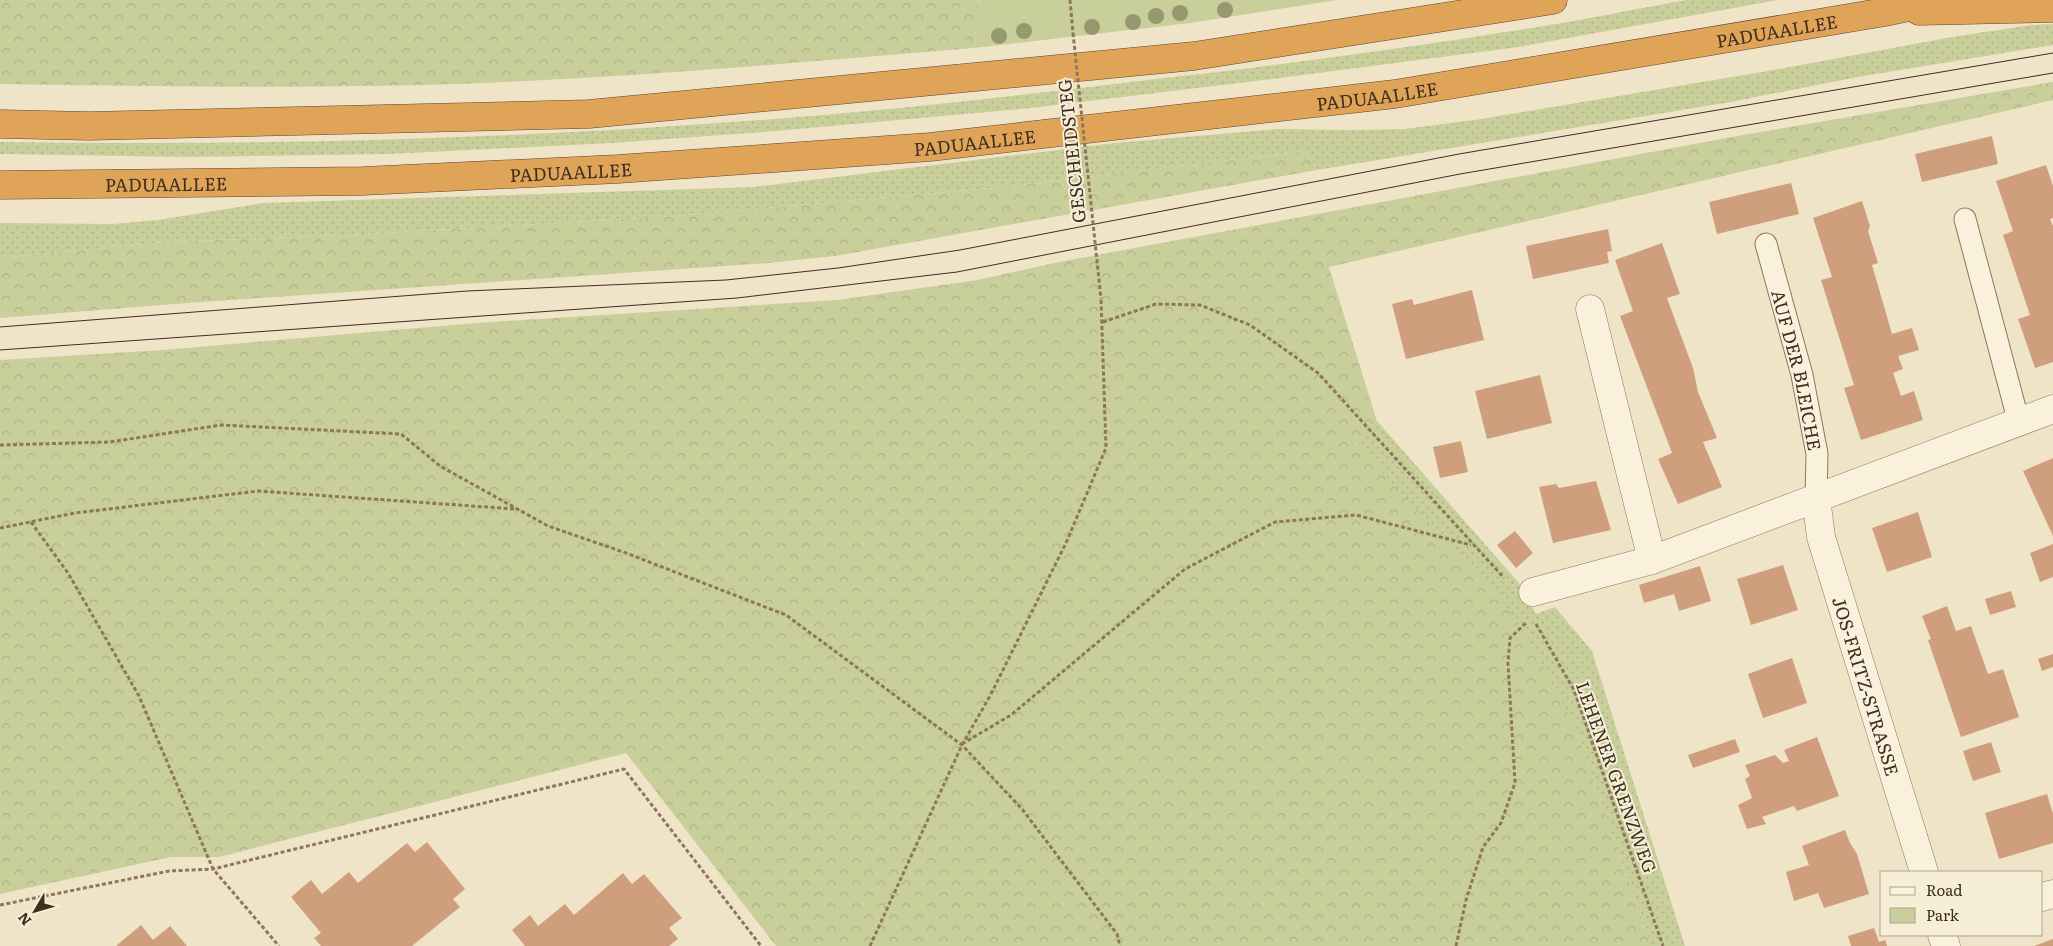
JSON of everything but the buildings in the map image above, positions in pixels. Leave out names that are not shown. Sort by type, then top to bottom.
[{"type":"highway","points":[[0,124],[89,126],[590,114],[1194,56],[1554,0]]},
{"type":"highway","name":"PADUAALLEE","points":[[0,185],[373,180],[618,170],[930,146],[1394,94],[1885,12],[1941,0]]},
{"type":"highway","points":[[1885,12],[2053,8]]},
{"type":"street","points":[[1590,309],[1652,560]]},
{"type":"street","points":[[1532,605],[2053,409]]},
{"type":"street","name":"JOS-FRITZ-STRASSE","points":[[1816,498],[1821,536],[1924,871]]},
{"type":"lane","points":[[1965,219],[2019,423]]},
{"type":"lane","name":"AUF DER BLEICHE","points":[[1766,244],[1802,375],[1817,454],[1816,498]]},
{"type":"path","name":"GESCHEIDSTEG","points":[[870,946],[962,745],[990,696],[1058,559],[1106,448],[1103,322],[1070,0]]},
{"type":"path","points":[[1103,322],[1156,304],[1200,305],[1250,325],[1318,373],[1507,581]]},
{"type":"path","points":[[0,444],[110,442],[221,425],[401,434],[440,466],[548,526],[626,553],[786,615],[962,745],[1022,809],[1117,934],[1120,946]]},
{"type":"path","points":[[0,528],[75,513],[258,491],[518,510]]},
{"type":"path","points":[[962,745],[1011,715],[1185,569],[1275,522],[1356,515],[1473,545]]},
{"type":"path","points":[[31,522],[68,573],[139,696],[213,869],[280,946]]},
{"type":"path","points":[[1456,946],[1466,900],[1483,847],[1501,823],[1515,783],[1508,663],[1510,638],[1532,605]]},
{"type":"path","name":"LEHENER GRENZWEG","points":[[1532,605],[1574,690],[1663,946]]},
{"type":"path","points":[[0,905],[169,871],[213,869],[624,770],[761,946]]},
{"type":"green space","points":[[0,0],[979,0],[974,48],[586,78],[399,86],[285,87],[0,84]]},
{"type":"green space","points":[[979,0],[1337,0],[1190,23],[974,48]]},
{"type":"green space","points":[[1686,0],[1778,0],[1519,47],[1031,108],[776,131],[612,143],[390,154],[186,157],[0,154],[0,142],[194,143],[387,140],[581,132],[868,111],[1007,97],[1333,57],[1539,27]]},
{"type":"green space","points":[[2053,24],[2053,45],[1858,77],[1731,102],[1317,170],[1306,151],[1003,187],[664,217],[346,235],[166,242],[0,258],[0,223],[113,224],[158,220],[263,203],[754,187],[1115,143],[1278,129],[1404,129],[1481,119],[1768,71],[1952,37],[2031,25]]},
{"type":"green space","points":[[2053,82],[2053,100],[1329,267],[1377,421],[1355,443],[1498,596],[1522,627],[1575,726],[1651,946],[776,946],[626,753],[219,857],[171,857],[0,894],[0,360],[162,350],[476,323],[837,300],[977,280],[1059,262],[1743,135]]},
{"type":"green space","points":[[1306,151],[1317,170],[835,256],[768,263],[187,303],[0,318],[0,258],[166,242],[346,235],[664,217],[1003,187]]},
{"type":"green space","points":[[1377,421],[1519,583],[1536,614],[1555,607],[1592,651],[1685,946],[1651,946],[1575,726],[1355,442]]},
{"type":"tram line","points":[[0,327],[467,291],[726,280],[838,268],[960,250],[1459,154],[2053,53]]},
{"type":"tram line","points":[[0,350],[737,298],[957,272],[1460,174],[2053,73]]}]
